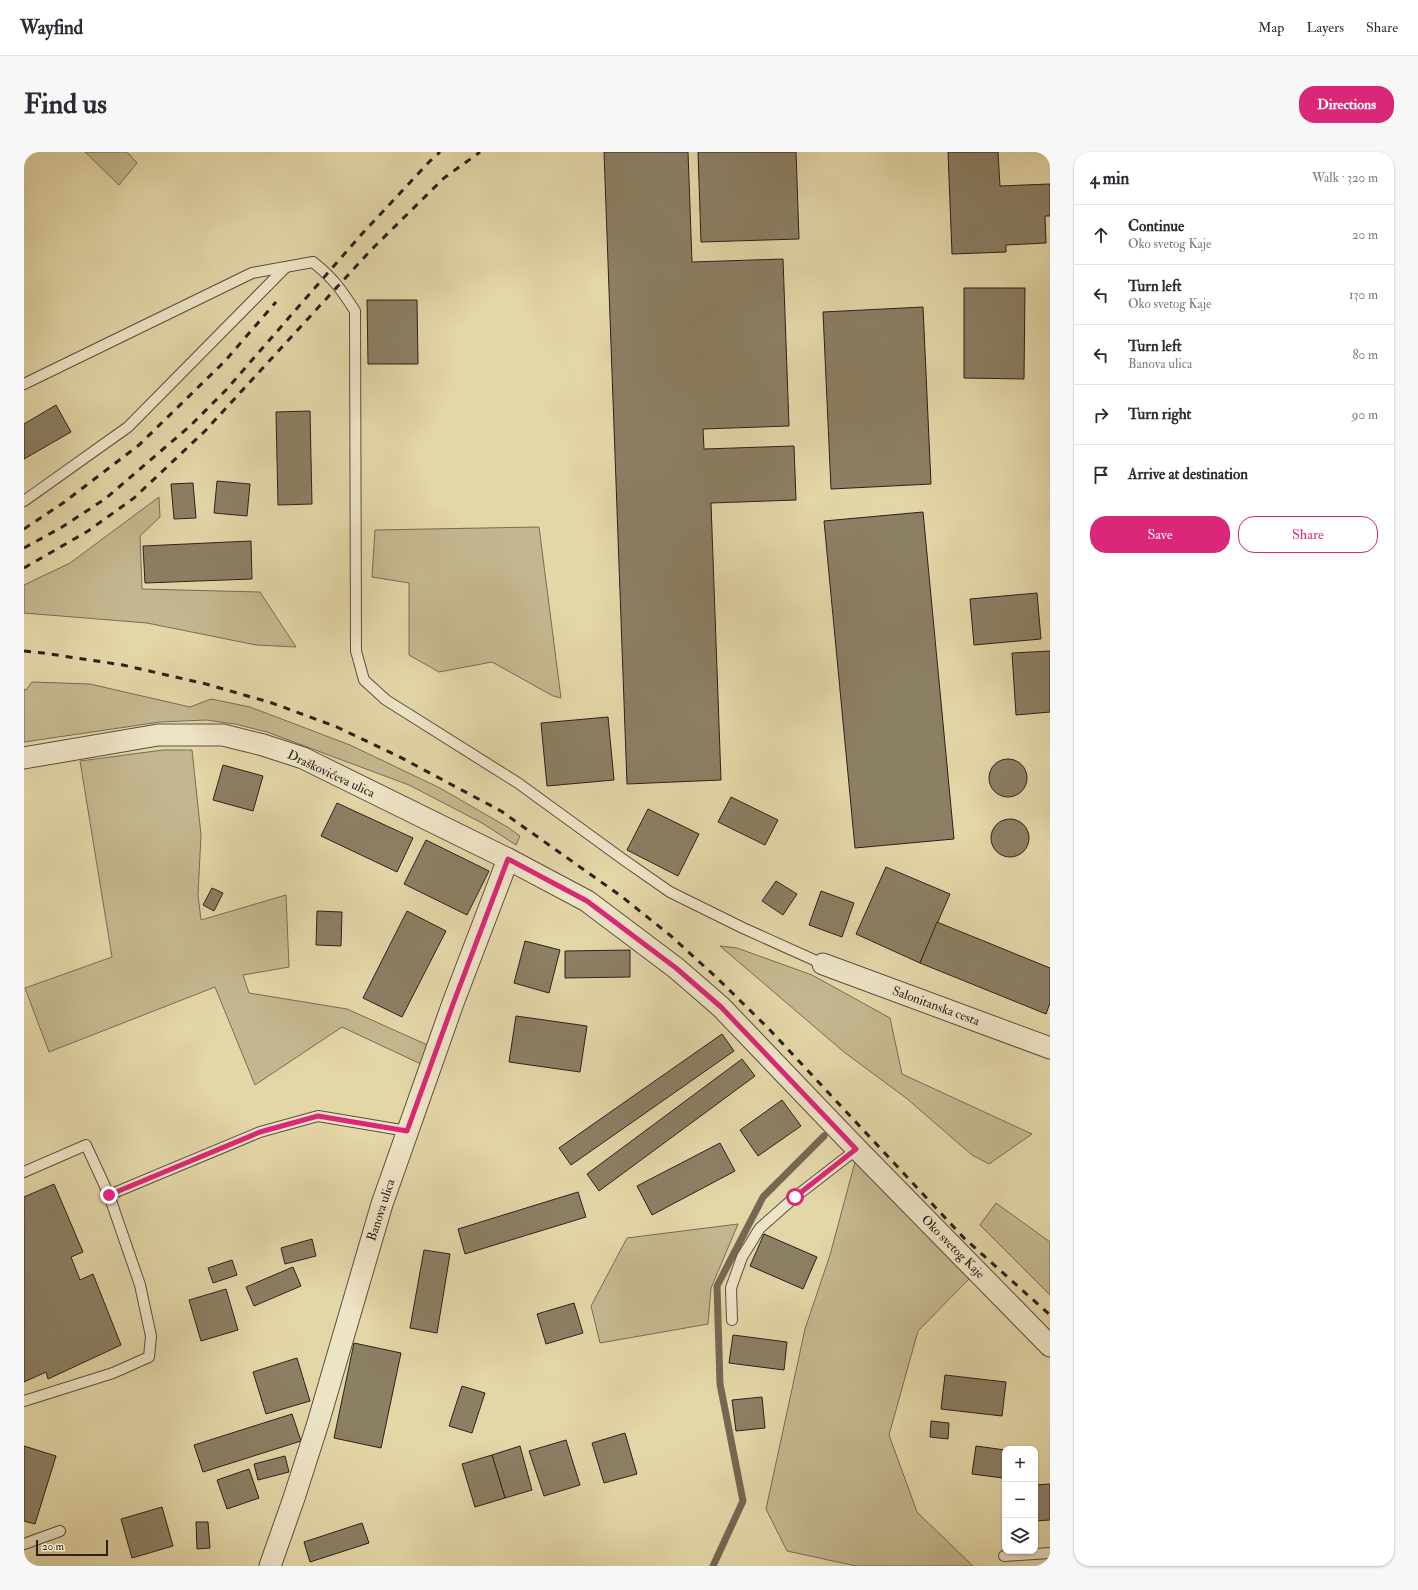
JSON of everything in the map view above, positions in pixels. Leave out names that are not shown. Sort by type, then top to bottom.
[{"type":"street","name":"Draškovićeva ulica","points":[[24,758],[158,735],[223,735],[263,745],[302,758],[508,859]]},
{"type":"street","name":"Banova ulica","points":[[270,1566],[316,1431],[382,1204],[453,1004],[508,859]]},
{"type":"street","name":"Oko svetog Kaje","points":[[508,859],[587,901],[676,968],[726,1012],[856,1149],[1050,1346]]},
{"type":"street","name":"Salonitanska cesta","points":[[823,964],[1050,1048]]},
{"type":"lane","points":[[24,384],[252,273],[313,262],[327,273],[339,286],[355,311],[356,651],[364,680],[386,700],[518,783],[670,892],[743,928],[823,964]]},
{"type":"lane","points":[[24,501],[128,427],[286,267]]},
{"type":"lane","points":[[109,1195],[260,1132],[318,1116],[407,1131]]},
{"type":"lane","points":[[24,1172],[86,1145],[109,1195],[140,1286],[151,1336],[149,1357],[113,1373],[24,1401]]},
{"type":"lane","points":[[732,1320],[731,1288],[742,1257],[760,1228],[795,1197],[856,1149]]},
{"type":"lane","points":[[24,1544],[60,1531]]},
{"type":"lane","points":[[1004,1556],[1050,1553]]},
{"type":"shaded area","points":[[85,152],[127,152],[137,163],[119,185]]},
{"type":"shaded area","points":[[159,497],[160,517],[140,536],[142,589],[260,592],[296,647],[256,645],[147,623],[24,613],[24,585],[70,563]]},
{"type":"shaded area","points":[[539,527],[561,698],[553,696],[492,662],[439,672],[409,655],[409,583],[372,577],[375,530]]},
{"type":"shaded area","points":[[32,682],[90,684],[190,707],[211,699],[250,707],[350,745],[440,788],[509,828],[520,836],[516,845],[482,823],[409,785],[267,732],[235,724],[206,720],[160,722],[24,742],[24,689],[26,690]]},
{"type":"shaded area","points":[[163,750],[192,750],[201,835],[198,895],[201,920],[286,895],[289,967],[243,975],[249,993],[347,1009],[432,1047],[425,1066],[342,1027],[255,1085],[215,987],[49,1052],[25,988],[112,957],[80,761]]},
{"type":"shaded area","points":[[720,946],[737,948],[812,975],[890,1018],[902,1074],[1032,1134],[989,1164],[972,1155],[906,1098],[844,1052]]},
{"type":"shaded area","points":[[855,1162],[970,1278],[918,1331],[889,1435],[917,1512],[973,1566],[856,1566],[787,1551],[766,1509],[805,1329],[830,1255]]},
{"type":"shaded area","points":[[996,1203],[1050,1242],[1050,1295],[980,1225]]},
{"type":"shaded area","points":[[738,1224],[711,1288],[708,1324],[600,1343],[591,1306],[627,1238]]},
{"type":"building","points":[[604,152],[688,152],[692,262],[783,259],[789,426],[703,429],[704,449],[794,446],[796,500],[711,503],[721,780],[627,784]]},
{"type":"building","points":[[698,152],[796,152],[799,239],[701,242]]},
{"type":"building","points":[[948,152],[998,152],[1000,186],[1050,184],[1050,216],[1045,216],[1046,243],[1006,245],[1006,252],[952,254]]},
{"type":"building","points":[[964,288],[1025,288],[1024,379],[964,378]]},
{"type":"building","points":[[367,300],[417,300],[418,364],[368,364]]},
{"type":"building","points":[[923,307],[931,484],[831,489],[823,312]]},
{"type":"building","points":[[56,405],[71,432],[24,459],[24,424]]},
{"type":"building","points":[[310,411],[312,504],[278,505],[276,412]]},
{"type":"building","points":[[217,481],[250,484],[247,516],[214,513]]},
{"type":"building","points":[[193,483],[196,518],[174,519],[171,484]]},
{"type":"building","points":[[923,512],[954,839],[855,848],[824,521]]},
{"type":"building","points":[[251,541],[252,579],[145,583],[143,546]]},
{"type":"building","points":[[1037,593],[1041,639],[974,645],[970,599]]},
{"type":"building","points":[[1050,651],[1050,712],[1016,715],[1012,653]]},
{"type":"building","points":[[608,717],[614,780],[547,786],[541,723]]},
{"type":"building","points":[[1004,759],[1012,759],[1022,764],[1026,771],[1026,785],[1022,792],[1012,797],[1004,797],[994,792],[992,789],[989,782],[989,774],[994,764],[997,762]]},
{"type":"building","points":[[223,765],[263,776],[253,811],[213,800]]},
{"type":"building","points":[[731,797],[778,820],[765,845],[718,822]]},
{"type":"building","points":[[337,803],[413,838],[397,872],[321,836]]},
{"type":"building","points":[[648,809],[699,834],[678,876],[627,850]]},
{"type":"building","points":[[1006,819],[1014,819],[1024,824],[1028,831],[1028,845],[1024,852],[1014,857],[1006,857],[996,852],[994,849],[991,842],[991,834],[996,824],[999,822]]},
{"type":"building","points":[[426,840],[489,871],[467,915],[404,884]]},
{"type":"building","points":[[886,867],[950,894],[920,963],[856,934]]},
{"type":"building","points":[[776,881],[797,894],[783,915],[762,901]]},
{"type":"building","points":[[212,888],[223,893],[214,911],[203,905]]},
{"type":"building","points":[[821,891],[854,903],[842,937],[809,925]]},
{"type":"building","points":[[317,911],[342,912],[341,946],[316,945]]},
{"type":"building","points":[[407,911],[446,931],[402,1017],[363,998]]},
{"type":"building","points":[[937,922],[1050,968],[1050,1003],[1046,1014],[920,963]]},
{"type":"building","points":[[525,941],[560,950],[549,993],[514,983]]},
{"type":"building","points":[[630,950],[630,977],[565,978],[565,951]]},
{"type":"building","points":[[516,1016],[587,1026],[580,1072],[509,1062]]},
{"type":"building","points":[[722,1034],[734,1051],[571,1165],[559,1148]]},
{"type":"building","points":[[742,1059],[755,1076],[599,1191],[587,1174]]},
{"type":"building","points":[[782,1100],[801,1126],[758,1156],[740,1130]]},
{"type":"building","points":[[720,1143],[735,1171],[652,1215],[637,1186]]},
{"type":"building","points":[[54,1184],[83,1252],[71,1257],[80,1280],[93,1274],[121,1345],[48,1379],[46,1372],[24,1382],[24,1197]]},
{"type":"building","points":[[578,1192],[586,1217],[465,1254],[458,1229]]},
{"type":"building","points":[[764,1234],[817,1257],[803,1289],[750,1266]]},
{"type":"building","points":[[312,1239],[316,1256],[285,1264],[281,1248]]},
{"type":"building","points":[[424,1250],[450,1254],[437,1333],[410,1328]]},
{"type":"building","points":[[232,1260],[237,1275],[213,1283],[208,1268]]},
{"type":"building","points":[[293,1267],[301,1286],[254,1306],[246,1287]]},
{"type":"building","points":[[226,1289],[238,1330],[201,1341],[189,1300]]},
{"type":"building","points":[[574,1303],[583,1333],[546,1344],[537,1314]]},
{"type":"building","points":[[733,1335],[787,1342],[784,1370],[729,1363]]},
{"type":"building","points":[[354,1343],[401,1353],[381,1448],[334,1438]]},
{"type":"building","points":[[297,1358],[310,1401],[266,1414],[253,1372]]},
{"type":"building","points":[[945,1375],[1006,1382],[1002,1416],[941,1409]]},
{"type":"building","points":[[462,1386],[485,1393],[472,1433],[449,1426]]},
{"type":"building","points":[[762,1397],[765,1428],[736,1431],[732,1400]]},
{"type":"building","points":[[292,1414],[301,1441],[203,1472],[194,1445]]},
{"type":"building","points":[[931,1421],[949,1423],[948,1439],[930,1437]]},
{"type":"building","points":[[625,1433],[637,1474],[604,1483],[592,1443]]},
{"type":"building","points":[[566,1440],[580,1485],[544,1496],[529,1451]]},
{"type":"building","points":[[24,1446],[56,1456],[35,1524],[24,1521]]},
{"type":"building","points":[[520,1446],[532,1490],[505,1498],[492,1455]]},
{"type":"building","points":[[976,1446],[1002,1450],[1002,1478],[972,1474]]},
{"type":"building","points":[[492,1455],[505,1498],[475,1507],[462,1464]]},
{"type":"building","points":[[285,1456],[289,1472],[258,1480],[254,1464]]},
{"type":"building","points":[[249,1469],[259,1498],[227,1509],[217,1480]]},
{"type":"building","points":[[1050,1484],[1050,1520],[1038,1521],[1038,1485]]},
{"type":"building","points":[[162,1507],[173,1546],[132,1558],[121,1519]]},
{"type":"building","points":[[196,1522],[208,1522],[210,1548],[197,1549]]},
{"type":"building","points":[[362,1523],[369,1543],[310,1562],[304,1542]]},
{"type":"waterway","points":[[713,1566],[743,1501],[720,1384],[717,1286],[763,1197],[824,1136]]},
{"type":"railway","points":[[24,548],[62,527],[105,499],[190,426],[226,390],[360,236],[440,152]]},
{"type":"railway","points":[[24,568],[88,531],[134,498],[205,431],[371,250],[444,178],[480,152]]},
{"type":"railway","points":[[24,529],[63,503],[139,445],[225,361],[276,302]]},
{"type":"railway","points":[[24,651],[123,665],[206,684],[272,703],[337,727],[398,756],[501,811],[621,896],[671,936],[717,978],[769,1029],[964,1238],[1050,1315]]},
{"type":"route","points":[[109,1195],[260,1132],[318,1116],[407,1131],[508,859],[587,901],[676,968],[721,1007],[856,1149],[795,1197]]}]
